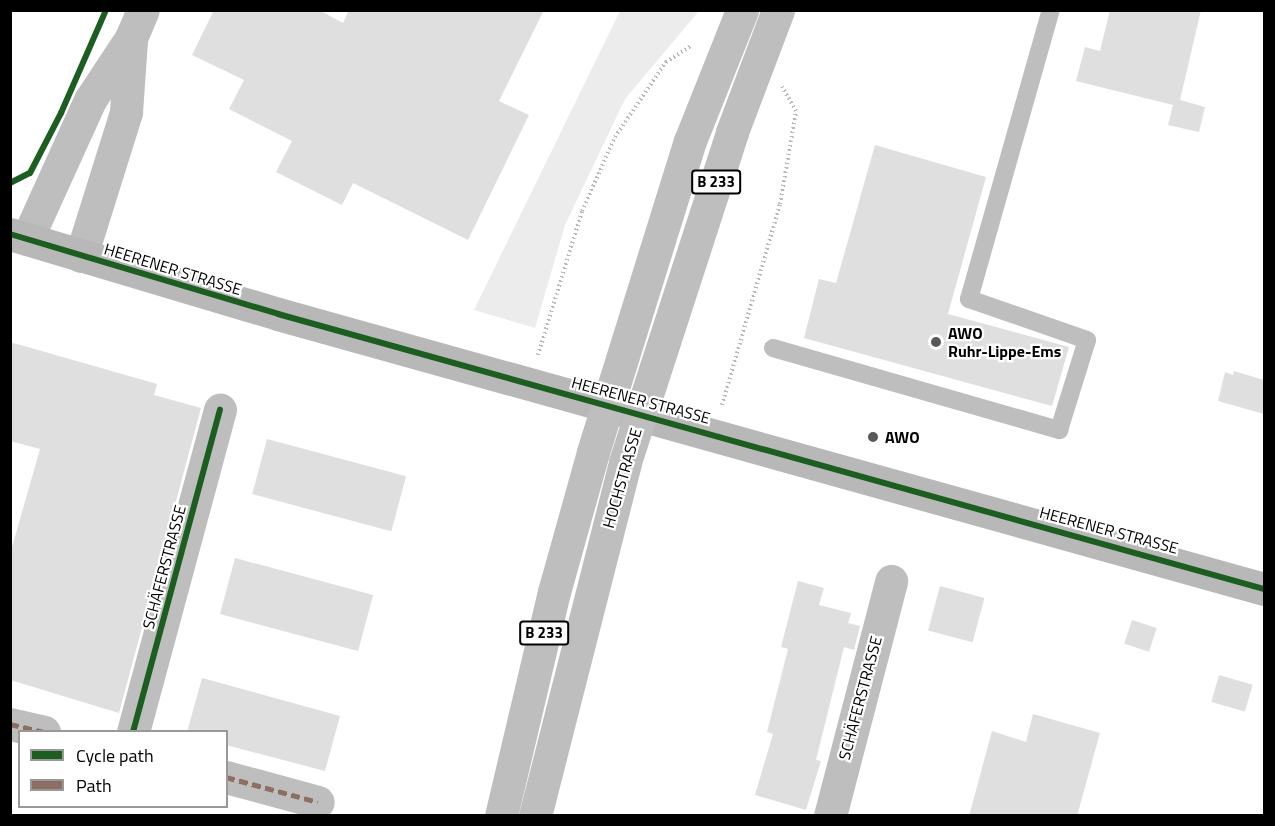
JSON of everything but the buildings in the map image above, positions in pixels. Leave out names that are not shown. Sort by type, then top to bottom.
[{"type":"main road","name":"HOCHSTRASSE","points":[[501,816],[554,592],[593,452],[690,141],[742,10]]},
{"type":"main road","name":"HOCHSTRASSE","points":[[535,816],[625,462],[732,132],[778,10]]},
{"type":"main road","points":[[19,236],[90,100],[137,24]]},
{"type":"main road","points":[[81,256],[126,111],[137,24]]},
{"type":"main road","name":"HEERENER STRASSE","points":[[19,236],[81,256],[529,384],[1264,589]]},
{"type":"main road","name":"SCHÄFERSTRASSE","points":[[134,730],[220,410]]},
{"type":"main road","name":"SCHÄFERSTRASSE","points":[[830,816],[891,581]]},
{"type":"main road","points":[[10,724],[36,730]]},
{"type":"main road","points":[[228,778],[318,802]]},
{"type":"lane","points":[[773,348],[1059,430],[1087,340],[969,299],[1051,10]]},
{"type":"path","points":[[529,384],[582,211],[615,137],[666,62],[692,45],[688,56]]},
{"type":"path","points":[[714,434],[780,204],[796,111],[781,86],[777,96]]},
{"type":"shaded area","points":[[620,11],[699,11],[625,99],[565,225],[535,328],[474,310]]},
{"type":"marked path","points":[[10,724],[36,730]]},
{"type":"marked path","points":[[228,778],[318,802]]},
{"type":"cycle path","points":[[10,183],[30,173],[61,113],[106,10]]},
{"type":"cycle path","points":[[10,234],[278,314],[1264,589]]},
{"type":"cycle path","points":[[134,730],[220,410]]},
{"type":"place","name":"AWO Ruhr-Lippe-Ems","points":[[936,342]]},
{"type":"place","name":"AWO","points":[[873,437]]}]
